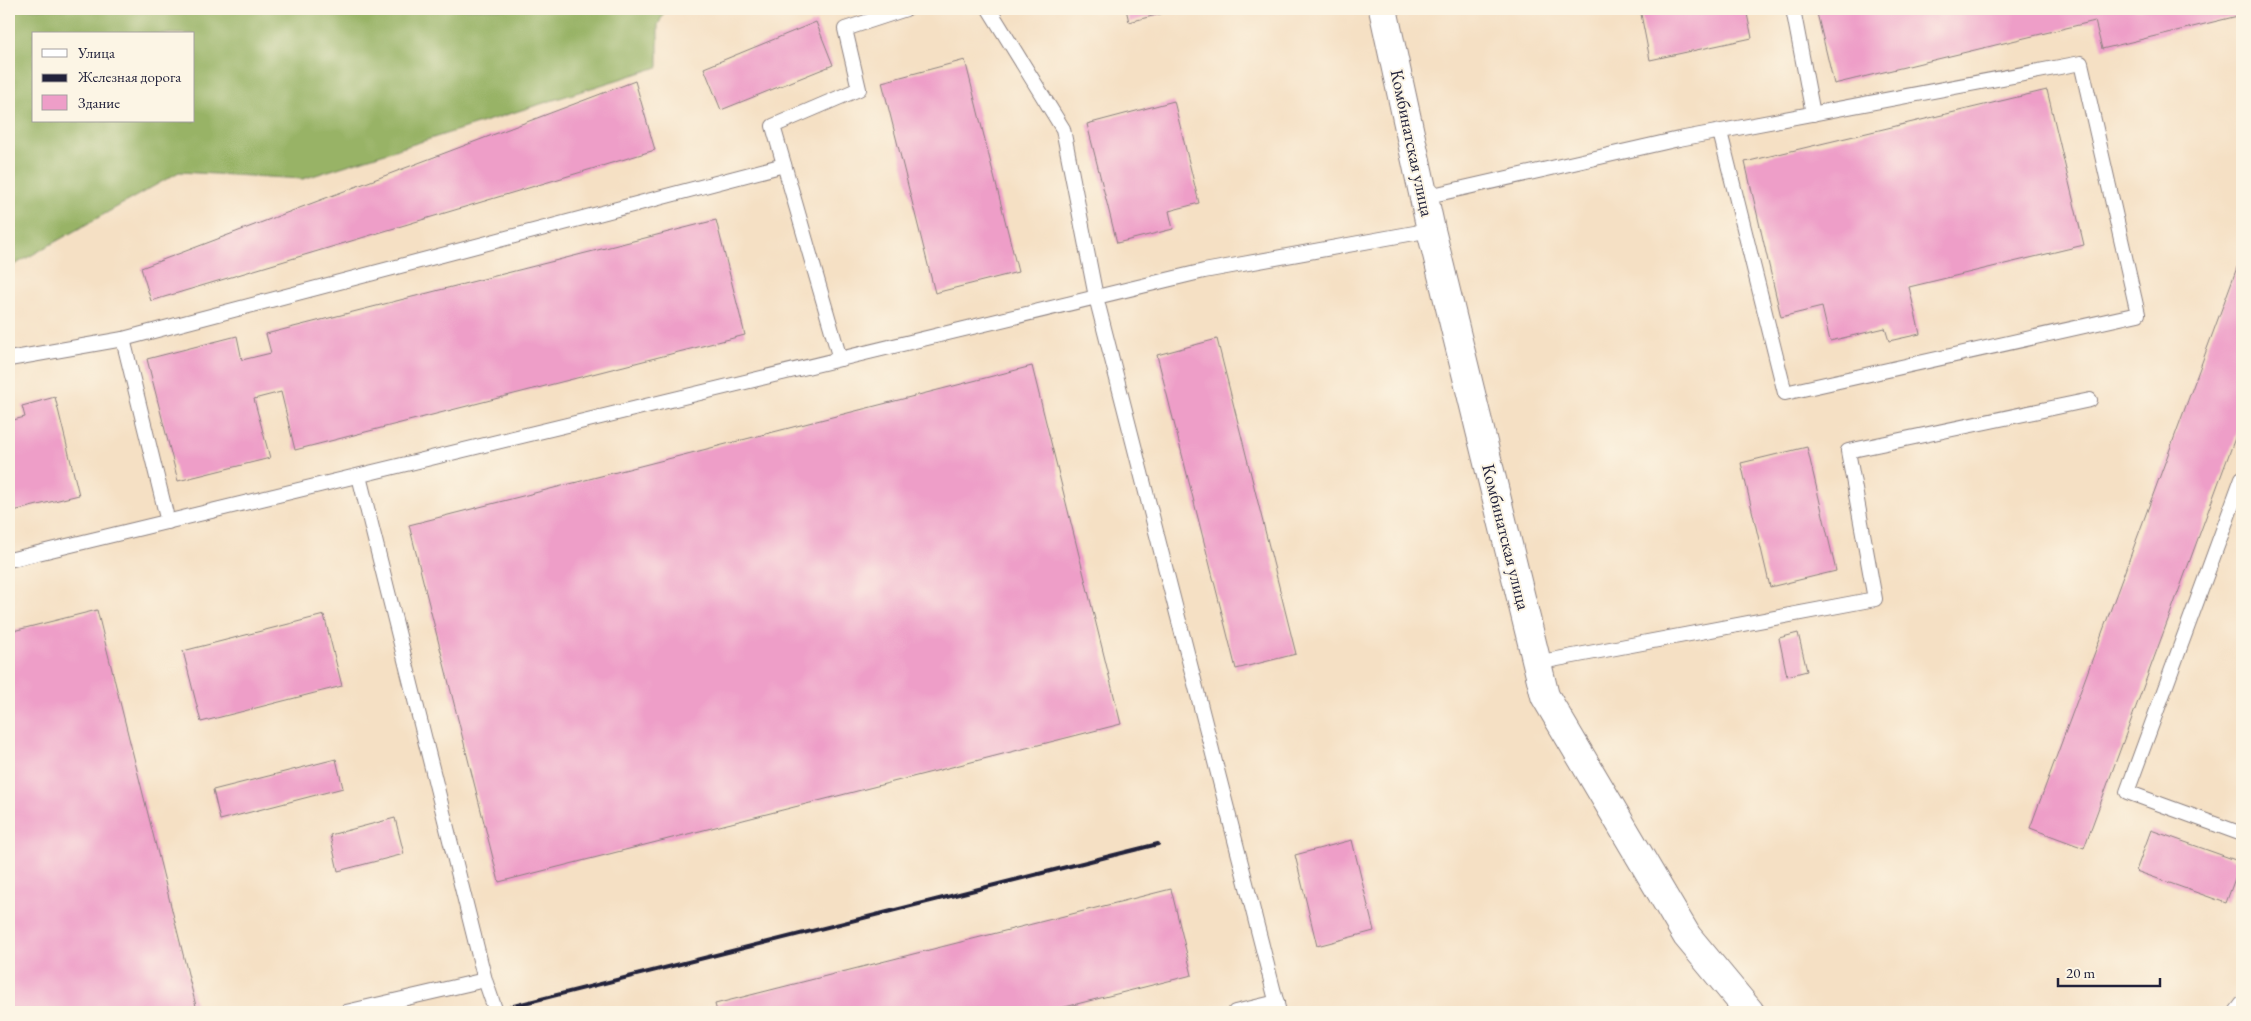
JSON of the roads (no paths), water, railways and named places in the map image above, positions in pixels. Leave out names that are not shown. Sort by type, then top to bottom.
[{"type":"street","name":"Комбинатская улица","points":[[1383,9],[1431,230],[1544,696],[1688,936],[1750,1012]]},
{"type":"lane","points":[[840,359],[773,126],[859,89],[845,29],[906,9]]},
{"type":"lane","points":[[989,9],[1063,129],[1096,297],[1278,1007],[1235,1012]]},
{"type":"lane","points":[[1793,9],[1813,114]]},
{"type":"lane","points":[[1424,198],[1679,139],[2081,63],[2138,314],[1786,393],[1720,132]]},
{"type":"lane","points":[[9,358],[123,339],[784,165]]},
{"type":"lane","points":[[9,560],[1204,271],[1431,230]]},
{"type":"lane","points":[[123,339],[168,522]]},
{"type":"lane","points":[[1536,663],[1875,599],[1848,451],[2090,400]]},
{"type":"lane","points":[[359,476],[485,980],[496,1012]]},
{"type":"lane","points":[[2242,478],[2127,792],[2242,834]]},
{"type":"lane","points":[[346,1012],[485,980]]},
{"type":"lane","points":[[2236,1012],[2242,1004]]},
{"type":"railway","points":[[489,1012],[1158,844]]}]
